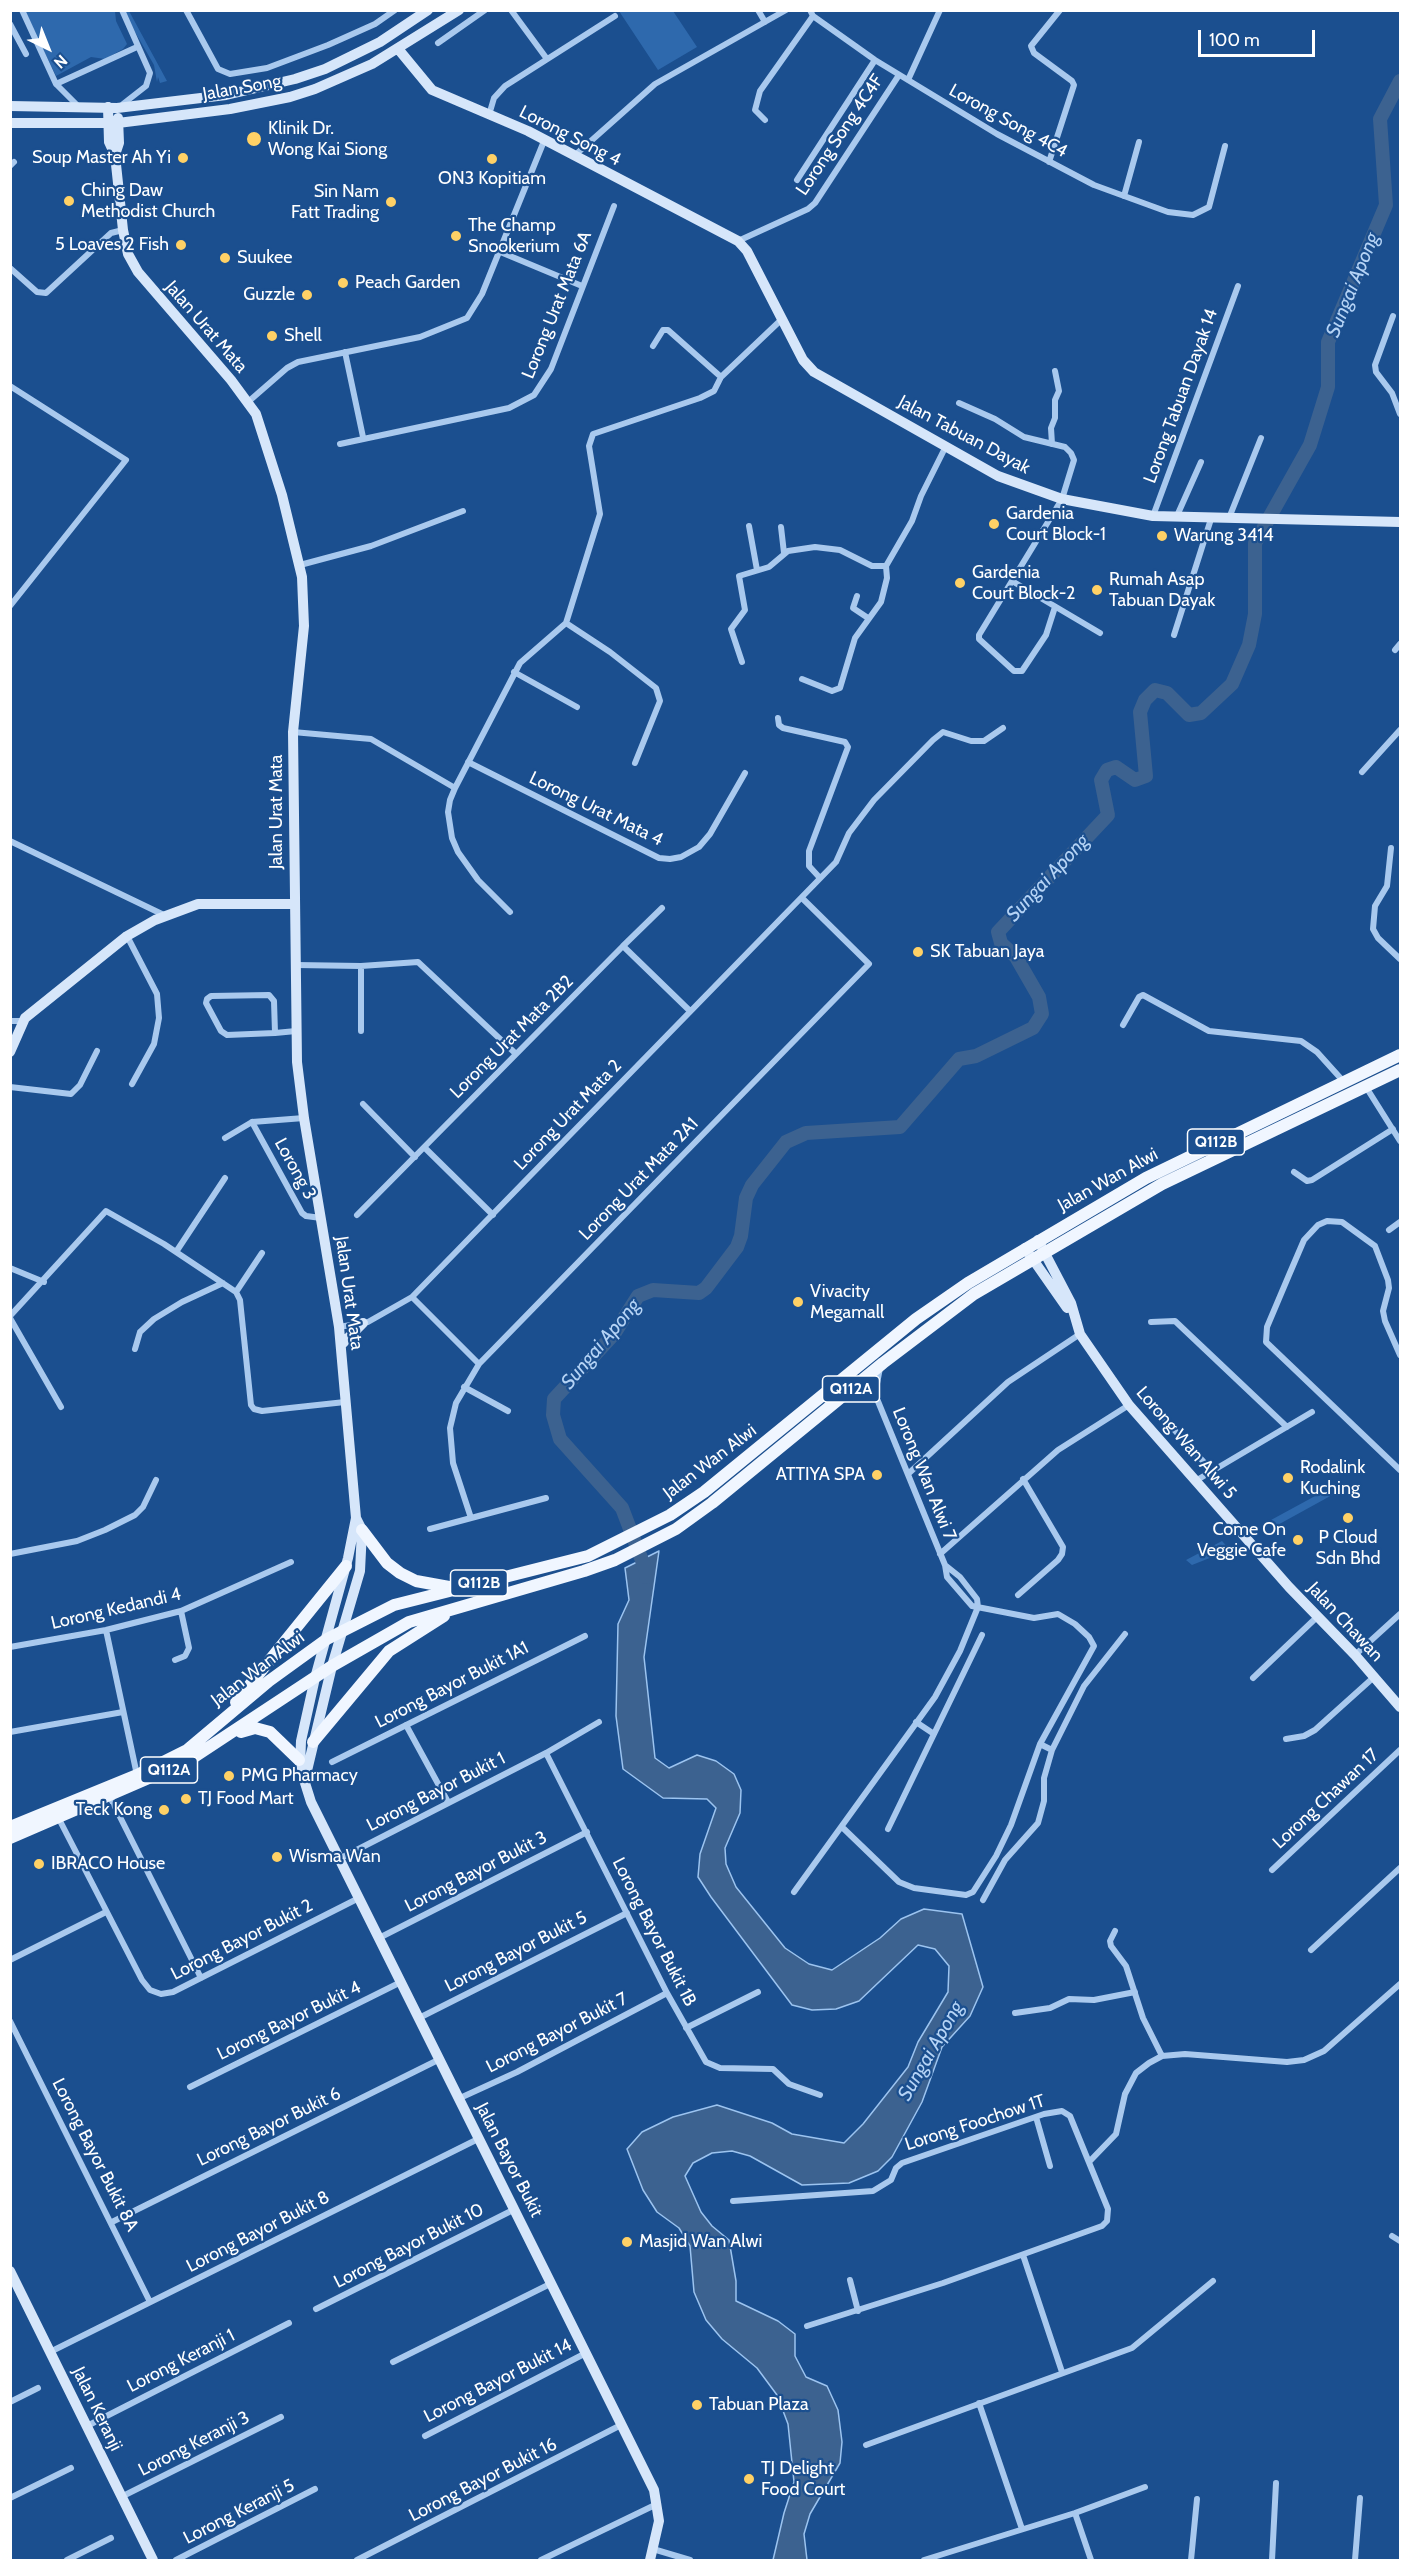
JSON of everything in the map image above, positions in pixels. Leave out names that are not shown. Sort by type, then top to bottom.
[{"type":"main road","name":"Jalan Wan Alwi","points":[[10,1827],[137,1775],[187,1750],[229,1713],[327,1639],[394,1605],[588,1556],[618,1544],[670,1515],[704,1492],[916,1319],[1025,1248],[1146,1178],[1401,1055]]},
{"type":"main road","name":"Jalan Wan Alwi","points":[[10,1838],[170,1770],[213,1745],[332,1666],[409,1622],[615,1560],[676,1529],[712,1503],[883,1363],[974,1294],[1162,1184],[1401,1070]]},
{"type":"main road","points":[[359,1524],[382,1557],[400,1573],[432,1586],[461,1587]]},
{"type":"main road","points":[[229,1713],[252,1681],[346,1566]]},
{"type":"main road","points":[[313,1742],[389,1651],[461,1606]]},
{"type":"main road","points":[[213,1745],[249,1729],[262,1729],[280,1739],[299,1760]]},
{"type":"street","points":[[22,10],[56,84],[80,107]]},
{"type":"street","points":[[112,108],[136,97],[150,80],[150,74],[122,10]]},
{"type":"street","points":[[186,10],[218,69],[230,74],[267,68],[328,45],[375,24],[395,10]]},
{"type":"street","name":"Jalan Song","points":[[10,106],[112,108],[226,95],[295,79],[325,69],[380,42],[428,10]]},
{"type":"street","name":"Jalan Song","points":[[10,123],[113,123],[230,109],[290,97],[342,78],[399,50],[459,10]]},
{"type":"street","points":[[438,43],[485,10]]},
{"type":"street","points":[[511,10],[547,59]]},
{"type":"street","points":[[758,10],[765,22]]},
{"type":"street","points":[[574,156],[655,84],[786,10]]},
{"type":"street","points":[[908,80],[939,10]]},
{"type":"street","points":[[1049,162],[1074,85],[1072,81],[1034,53],[1031,46],[1060,10]]},
{"type":"street","points":[[765,120],[755,110],[760,91],[812,13]]},
{"type":"street","name":"Lorong Song 4C4","points":[[812,13],[875,60],[1049,162],[1094,185],[1182,215],[1193,215],[1209,207],[1225,146]]},
{"type":"street","points":[[489,115],[497,93],[615,16]]},
{"type":"street","points":[[10,24],[26,54]]},
{"type":"street","points":[[56,84],[137,47]]},
{"type":"street","name":"Lorong Song 4","points":[[399,50],[428,88],[544,141],[738,241]]},
{"type":"street","points":[[797,180],[875,60]]},
{"type":"street","name":"Lorong Song 4C4F","points":[[738,241],[808,209],[815,203],[899,75]]},
{"type":"street","name":"Jalan Urat Mata","points":[[112,108],[113,123],[110,142],[115,155],[123,230],[128,254],[138,272],[248,402],[258,418],[300,565],[304,626],[293,732],[296,1031],[304,1118],[339,1327],[359,1524]]},
{"type":"street","points":[[248,402],[293,364],[432,334],[467,318],[478,304],[544,141]]},
{"type":"street","points":[[1124,196],[1139,142]]},
{"type":"street","name":"Lorong Urat Mata 6A","points":[[340,444],[363,437],[509,408],[528,400],[546,381],[614,206]]},
{"type":"street","points":[[10,268],[37,292],[46,293],[111,233],[123,230]]},
{"type":"street","name":"Jalan Tabuan Dayak","points":[[738,241],[747,251],[802,360],[814,372],[998,476],[1062,499],[1153,516],[1401,522]]},
{"type":"street","points":[[498,251],[582,286]]},
{"type":"street","name":"Lorong Tabuan Dayak 14","points":[[1153,516],[1238,286]]},
{"type":"street","points":[[1393,316],[1375,365],[1376,372],[1392,393],[1401,414]]},
{"type":"street","points":[[510,912],[472,873],[458,852],[452,838],[448,812],[450,800],[514,672],[527,655],[566,623],[597,525],[600,507],[589,446],[593,434],[700,398],[714,391],[721,377],[783,319]]},
{"type":"street","points":[[653,346],[663,330],[668,330],[721,377]]},
{"type":"street","points":[[345,352],[363,437]]},
{"type":"street","points":[[1052,444],[1051,428],[1056,418],[1055,400],[1059,391],[1055,371]]},
{"type":"street","points":[[10,386],[126,460],[10,606]]},
{"type":"street","points":[[959,403],[995,419],[1024,437],[1065,447],[1073,457],[1062,499],[979,635],[980,639],[994,655],[1014,671],[1022,671],[1046,635],[1055,607]]},
{"type":"street","points":[[1228,518],[1261,438]]},
{"type":"street","points":[[802,679],[832,691],[840,688],[855,638],[881,602],[887,578],[886,566],[912,521],[921,496],[946,446]]},
{"type":"street","points":[[1176,518],[1201,462]]},
{"type":"street","points":[[300,565],[371,546],[463,511]]},
{"type":"street","points":[[1174,634],[1211,519]]},
{"type":"street","points":[[749,526],[758,570]]},
{"type":"street","points":[[781,527],[784,553]]},
{"type":"street","points":[[741,662],[731,629],[746,610],[738,578],[742,574],[769,567],[784,553],[815,547],[840,550],[872,566],[886,566]]},
{"type":"street","points":[[1012,581],[1100,633]]},
{"type":"street","points":[[857,597],[853,608],[868,618]]},
{"type":"street","points":[[566,623],[610,652],[656,688],[660,701],[635,764]]},
{"type":"street","points":[[1395,650],[1401,644]]},
{"type":"street","points":[[514,672],[577,707]]},
{"type":"street","points":[[778,718],[783,728],[844,742],[848,747],[809,851],[809,866],[820,878]]},
{"type":"street","name":"Lorong Urat Mata 2","points":[[339,1327],[363,1323],[393,1310],[412,1297],[836,862],[849,833],[874,800],[943,732],[971,741],[984,741],[1003,728]]},
{"type":"street","points":[[1362,772],[1401,730]]},
{"type":"street","points":[[293,732],[371,739],[455,788]]},
{"type":"street","name":"Lorong Urat Mata 4","points":[[468,762],[658,858],[670,859],[681,857],[699,847],[710,834],[745,773]]},
{"type":"street","points":[[10,841],[164,915]]},
{"type":"street","points":[[1391,848],[1387,886],[1375,906],[1373,929],[1378,938],[1399,955]]},
{"type":"street","name":"Lorong Urat Mata 2A1","points":[[471,1518],[453,1463],[450,1428],[456,1403],[479,1364],[869,964],[802,898]]},
{"type":"street","points":[[10,1052],[16,1021],[127,936],[164,915],[198,904],[295,904]]},
{"type":"street","name":"Lorong Urat Mata 2B2","points":[[357,1215],[425,1148],[515,1053],[662,908]]},
{"type":"street","points":[[127,936],[157,994],[159,1018],[154,1044],[132,1084]]},
{"type":"street","points":[[623,946],[690,1011]]},
{"type":"street","points":[[296,965],[361,966],[421,963],[515,1053]]},
{"type":"street","points":[[361,966],[361,1031]]},
{"type":"street","points":[[275,1033],[274,1001],[269,995],[211,996],[207,999],[206,1003],[224,1034],[275,1033],[296,1031]]},
{"type":"street","points":[[1123,1025],[1139,997],[1146,996],[1209,1031],[1301,1041],[1317,1052],[1344,1082]]},
{"type":"street","points":[[10,1087],[71,1094],[80,1085],[97,1051]]},
{"type":"street","points":[[1366,1087],[1401,1141]]},
{"type":"street","points":[[363,1104],[416,1156]]},
{"type":"street","name":"Lorong 3","points":[[225,1138],[252,1122],[304,1118]]},
{"type":"street","name":"Lorong 3","points":[[252,1122],[302,1213],[306,1216],[321,1218]]},
{"type":"street","points":[[1294,1172],[1307,1181],[1312,1180],[1393,1129]]},
{"type":"street","points":[[425,1148],[493,1215]]},
{"type":"street","points":[[176,1252],[225,1178]]},
{"type":"street","points":[[61,1407],[10,1317],[106,1211],[176,1252],[236,1292],[240,1300],[252,1407],[261,1411],[345,1402]]},
{"type":"street","points":[[1401,1356],[1392,1341],[1383,1311],[1389,1288],[1378,1251],[1372,1242],[1342,1222],[1322,1222],[1304,1240],[1267,1327],[1265,1339],[1271,1348],[1401,1470]]},
{"type":"street","points":[[1389,1230],[1401,1222]]},
{"type":"street","name":"Lorong Wan Alwi 5","points":[[1038,1240],[1039,1257]]},
{"type":"street","name":"Lorong Wan Alwi 5","points":[[1025,1248],[1039,1257],[1072,1312],[1080,1334],[1129,1405],[1289,1587]]},
{"type":"street","points":[[236,1292],[262,1253]]},
{"type":"street","points":[[10,1268],[44,1282]]},
{"type":"street","points":[[135,1350],[140,1332],[154,1319],[223,1283]]},
{"type":"street","points":[[412,1297],[479,1364]]},
{"type":"street","points":[[1151,1322],[1175,1322],[1287,1427]]},
{"type":"street","points":[[341,1345],[363,1323]]},
{"type":"street","points":[[908,1474],[1008,1382],[1080,1334]]},
{"type":"street","points":[[850,1390],[875,1394],[877,1377],[883,1363]]},
{"type":"street","points":[[464,1387],[508,1411]]},
{"type":"street","name":"Lorong Wan Alwi 7","points":[[875,1394],[945,1565],[947,1577],[968,1602],[978,1607]]},
{"type":"street","points":[[940,1554],[1058,1450],[1129,1405]]},
{"type":"street","points":[[1157,1412],[1212,1471]]},
{"type":"street","points":[[1197,1480],[1312,1412]]},
{"type":"street","points":[[1018,1594],[1058,1560],[1063,1546],[1023,1479]]},
{"type":"street","points":[[10,1554],[77,1541],[135,1515],[143,1507],[156,1480]]},
{"type":"street","points":[[430,1529],[546,1498]]},
{"type":"street","points":[[299,1760],[315,1678],[359,1524]]},
{"type":"street","points":[[305,1779],[332,1666],[360,1571],[359,1524]]},
{"type":"street","name":"Lorong Kedandi 4","points":[[10,1647],[106,1630],[181,1611],[291,1562]]},
{"type":"street","points":[[794,1892],[942,1686],[978,1607],[971,1590],[945,1565]]},
{"type":"street","name":"Jalan Chawan","points":[[1289,1587],[1355,1655],[1401,1707]]},
{"type":"street","points":[[842,1827],[899,1882],[914,1888],[970,1894],[996,1856],[1011,1825],[1040,1744],[1091,1654],[1093,1641],[1075,1624],[1058,1614],[1034,1618],[978,1607]]},
{"type":"street","points":[[175,1660],[185,1656],[189,1648],[181,1611]]},
{"type":"street","points":[[1355,1655],[1401,1614]]},
{"type":"street","points":[[1253,1678],[1317,1617]]},
{"type":"street","points":[[106,1630],[137,1775]]},
{"type":"street","points":[[983,1900],[1005,1860],[1038,1823],[1044,1802],[1044,1778],[1052,1750],[1084,1686],[1125,1634]]},
{"type":"street","points":[[888,1829],[982,1635]]},
{"type":"street","name":"Lorong Bayor Bukit 1A1","points":[[332,1762],[585,1636]]},
{"type":"street","points":[[1286,1739],[1304,1736],[1315,1730],[1374,1677]]},
{"type":"street","points":[[10,1732],[123,1712]]},
{"type":"street","name":"Lorong Bayor Bukit 1","points":[[339,1859],[546,1753],[599,1722]]},
{"type":"street","points":[[916,1722],[934,1734]]},
{"type":"street","points":[[406,1725],[448,1802]]},
{"type":"street","points":[[1040,1744],[1052,1750]]},
{"type":"street","name":"Lorong Chawan 17","points":[[1272,1870],[1401,1750]]},
{"type":"street","name":"Lorong Bayor Bukit 1B","points":[[546,1753],[667,1993],[709,2066],[773,2069],[789,2084],[820,2095]]},
{"type":"street","name":"Jalan Bayor Bukit","points":[[299,1760],[311,1802],[654,2490],[659,2521],[650,2560]]},
{"type":"street","points":[[110,1797],[201,1978]]},
{"type":"street","name":"Lorong Bayor Bukit 2","points":[[58,1819],[142,1980],[150,1990],[167,1994],[359,1898]]},
{"type":"street","name":"Lorong Bayor Bukit 3","points":[[379,1938],[587,1832]]},
{"type":"street","points":[[1311,1950],[1401,1868]]},
{"type":"street","points":[[10,1960],[106,1912]]},
{"type":"street","name":"Lorong Bayor Bukit 5","points":[[419,2018],[627,1913]]},
{"type":"street","points":[[1115,1931],[1110,1941],[1111,1946],[1126,1966],[1143,2018],[1162,2056]]},
{"type":"street","name":"Lorong Bayor Bukit 4","points":[[190,2086],[401,1982]]},
{"type":"street","points":[[1089,2162],[1113,2138],[1125,2094],[1136,2073],[1162,2056],[1185,2054],[1287,2062],[1304,2060],[1324,2051],[1401,1984]]},
{"type":"street","points":[[686,2028],[758,1992]]},
{"type":"street","points":[[1015,2013],[1050,2008],[1069,1999],[1094,2000],[1134,1992]]},
{"type":"street","name":"Lorong Bayor Bukit 7","points":[[460,2098],[517,2072],[667,1993]]},
{"type":"street","name":"Lorong Bayor Bukit 8A","points":[[10,2021],[150,2302]]},
{"type":"street","name":"Lorong Bayor Bukit 6","points":[[112,2222],[440,2059]]},
{"type":"street","name":"Lorong Foochow 1T","points":[[734,2201],[873,2191],[891,2180],[896,2168],[902,2163],[1036,2117],[1057,2111],[1067,2112],[1108,2209],[1107,2221],[1096,2229],[1023,2255],[807,2326]]},
{"type":"street","points":[[1036,2117],[1050,2166]]},
{"type":"street","name":"Lorong Bayor Bukit 8","points":[[51,2352],[480,2138]]},
{"type":"street","name":"Lorong Bayor Bukit 10","points":[[316,2309],[515,2209]]},
{"type":"street","points":[[1392,2236],[1401,2241]]},
{"type":"street","points":[[1023,2255],[1062,2372]]},
{"type":"street","name":"Jalan Keranji","points":[[10,2271],[153,2560]]},
{"type":"street","points":[[850,2280],[858,2311]]},
{"type":"street","points":[[866,2445],[1132,2348],[1213,2281]]},
{"type":"street","points":[[393,2362],[552,2283]]},
{"type":"street","name":"Lorong Keranji 1","points":[[87,2426],[289,2323]]},
{"type":"street","name":"Lorong Bayor Bukit 14","points":[[425,2436],[586,2353]]},
{"type":"street","points":[[10,2402],[38,2388]]},
{"type":"street","points":[[979,2403],[1022,2529]]},
{"type":"street","name":"Lorong Keranji 3","points":[[121,2497],[281,2417]]},
{"type":"street","name":"Lorong Bayor Bukit 16","points":[[357,2560],[621,2425]]},
{"type":"street","points":[[10,2499],[71,2468]]},
{"type":"street","points":[[1272,2560],[1276,2483]]},
{"type":"street","points":[[924,2560],[956,2552],[1075,2513],[1145,2487]]},
{"type":"street","name":"Lorong Keranji 5","points":[[176,2560],[315,2489]]},
{"type":"street","points":[[1355,2560],[1360,2498]]},
{"type":"street","points":[[1191,2560],[1197,2499]]},
{"type":"street","points":[[541,2560],[657,2504]]},
{"type":"street","points":[[1075,2513],[1091,2560]]},
{"type":"street","points":[[67,2560],[111,2538]]},
{"type":"street","points":[[654,2549],[690,2560]]},
{"type":"street","points":[[956,2552],[959,2560]]},
{"type":"shaded area","points":[[25,11],[115,11],[116,21],[127,44],[123,49],[105,59],[91,57],[56,76]]},
{"type":"shaded area","points":[[123,11],[129,11],[167,81],[160,83],[158,77],[157,82],[154,65]]},
{"type":"shaded area","points":[[619,11],[673,11],[697,47],[658,70]]},
{"type":"shaded area","points":[[1328,1489],[1334,1494],[1274,1527],[1271,1520]]},
{"type":"shaded area","points":[[1222,1541],[1230,1550],[1192,1565],[1186,1560]]},
{"type":"water","points":[[659,1551],[644,1657],[655,1758],[669,1768],[697,1755],[716,1761],[734,1774],[741,1790],[740,1813],[725,1848],[726,1864],[736,1887],[785,1948],[809,1964],[832,1970],[880,1938],[901,1919],[924,1909],[962,1914],[983,1987],[970,2016],[942,2047],[922,2102],[892,2157],[878,2171],[849,2183],[802,2185],[750,2156],[732,2151],[712,2153],[693,2163],[685,2176],[701,2212],[712,2226],[729,2240],[736,2281],[736,2301],[778,2321],[795,2334],[795,2356],[806,2377],[827,2386],[838,2410],[842,2442],[840,2463],[810,2514],[804,2534],[807,2560],[773,2560],[794,2482],[788,2424],[777,2395],[757,2368],[722,2339],[706,2320],[694,2292],[690,2246],[679,2228],[657,2212],[643,2190],[627,2149],[642,2132],[673,2117],[717,2105],[772,2123],[792,2134],[844,2143],[863,2124],[908,2067],[918,2042],[948,1992],[949,1966],[935,1949],[918,1945],[859,2001],[836,2009],[812,2010],[792,2005],[711,1897],[698,1877],[700,1854],[716,1808],[707,1799],[663,1798],[623,1769],[616,1716],[618,1624],[629,1600],[625,1568]]},
{"type":"waterway","name":"Sungai Apong","points":[[646,1577],[646,1571],[622,1508],[560,1439],[553,1415],[554,1399],[614,1334],[638,1296],[653,1290],[699,1293],[706,1288],[737,1247],[741,1236],[746,1198],[752,1185],[786,1142],[806,1133],[900,1127],[959,1059],[976,1056],[1033,1028],[1042,1014],[1039,997],[1016,957],[1001,943],[998,932],[1108,815],[1101,780],[1107,770],[1116,767],[1135,780],[1146,776],[1140,712],[1145,700],[1155,690],[1167,693],[1189,715],[1201,713],[1232,684],[1249,645],[1255,614],[1255,543],[1310,445],[1328,387],[1328,342],[1386,205],[1380,119],[1400,81]]},
{"type":"place","name":"Klinik Dr. Wong Kai Siong","points":[[254,139]]},
{"type":"place","name":"Soup Master Ah Yi","points":[[183,158]]},
{"type":"place","name":"ON3 Kopitiam","points":[[492,159]]},
{"type":"place","name":"Ching Daw Methodist Church","points":[[69,201]]},
{"type":"place","name":"Sin Nam Fatt Trading","points":[[391,202]]},
{"type":"place","name":"The Champ Snookerium","points":[[456,236]]},
{"type":"place","name":"5 Loaves 2 Fish","points":[[181,245]]},
{"type":"place","name":"Suukee","points":[[225,258]]},
{"type":"place","name":"Peach Garden","points":[[343,283]]},
{"type":"place","name":"Guzzle","points":[[307,295]]},
{"type":"place","name":"Shell","points":[[272,336]]},
{"type":"place","name":"Gardenia Court Block-1","points":[[994,524]]},
{"type":"place","name":"Warung 3414","points":[[1162,536]]},
{"type":"place","name":"Gardenia Court Block-2","points":[[960,583]]},
{"type":"place","name":"Rumah Asap Tabuan Dayak","points":[[1097,590]]},
{"type":"place","name":"SK Tabuan Jaya","points":[[918,952]]},
{"type":"place","name":"Vivacity Megamall","points":[[798,1302]]},
{"type":"place","name":"ATTIYA SPA","points":[[877,1475]]},
{"type":"place","name":"Rodalink Kuching","points":[[1288,1478]]},
{"type":"place","name":"P Cloud Sdn Bhd","points":[[1348,1518]]},
{"type":"place","name":"Come On Veggie Cafe","points":[[1298,1540]]},
{"type":"place","name":"PMG Pharmacy","points":[[229,1776]]},
{"type":"place","name":"TJ Food Mart","points":[[186,1799]]},
{"type":"place","name":"Teck Kong","points":[[164,1810]]},
{"type":"place","name":"Wisma Wan","points":[[277,1857]]},
{"type":"place","name":"IBRACO House","points":[[39,1864]]},
{"type":"place","name":"Masjid Wan Alwi","points":[[627,2242]]},
{"type":"place","name":"Tabuan Plaza","points":[[697,2405]]},
{"type":"place","name":"TJ Delight Food Court","points":[[749,2479]]}]
